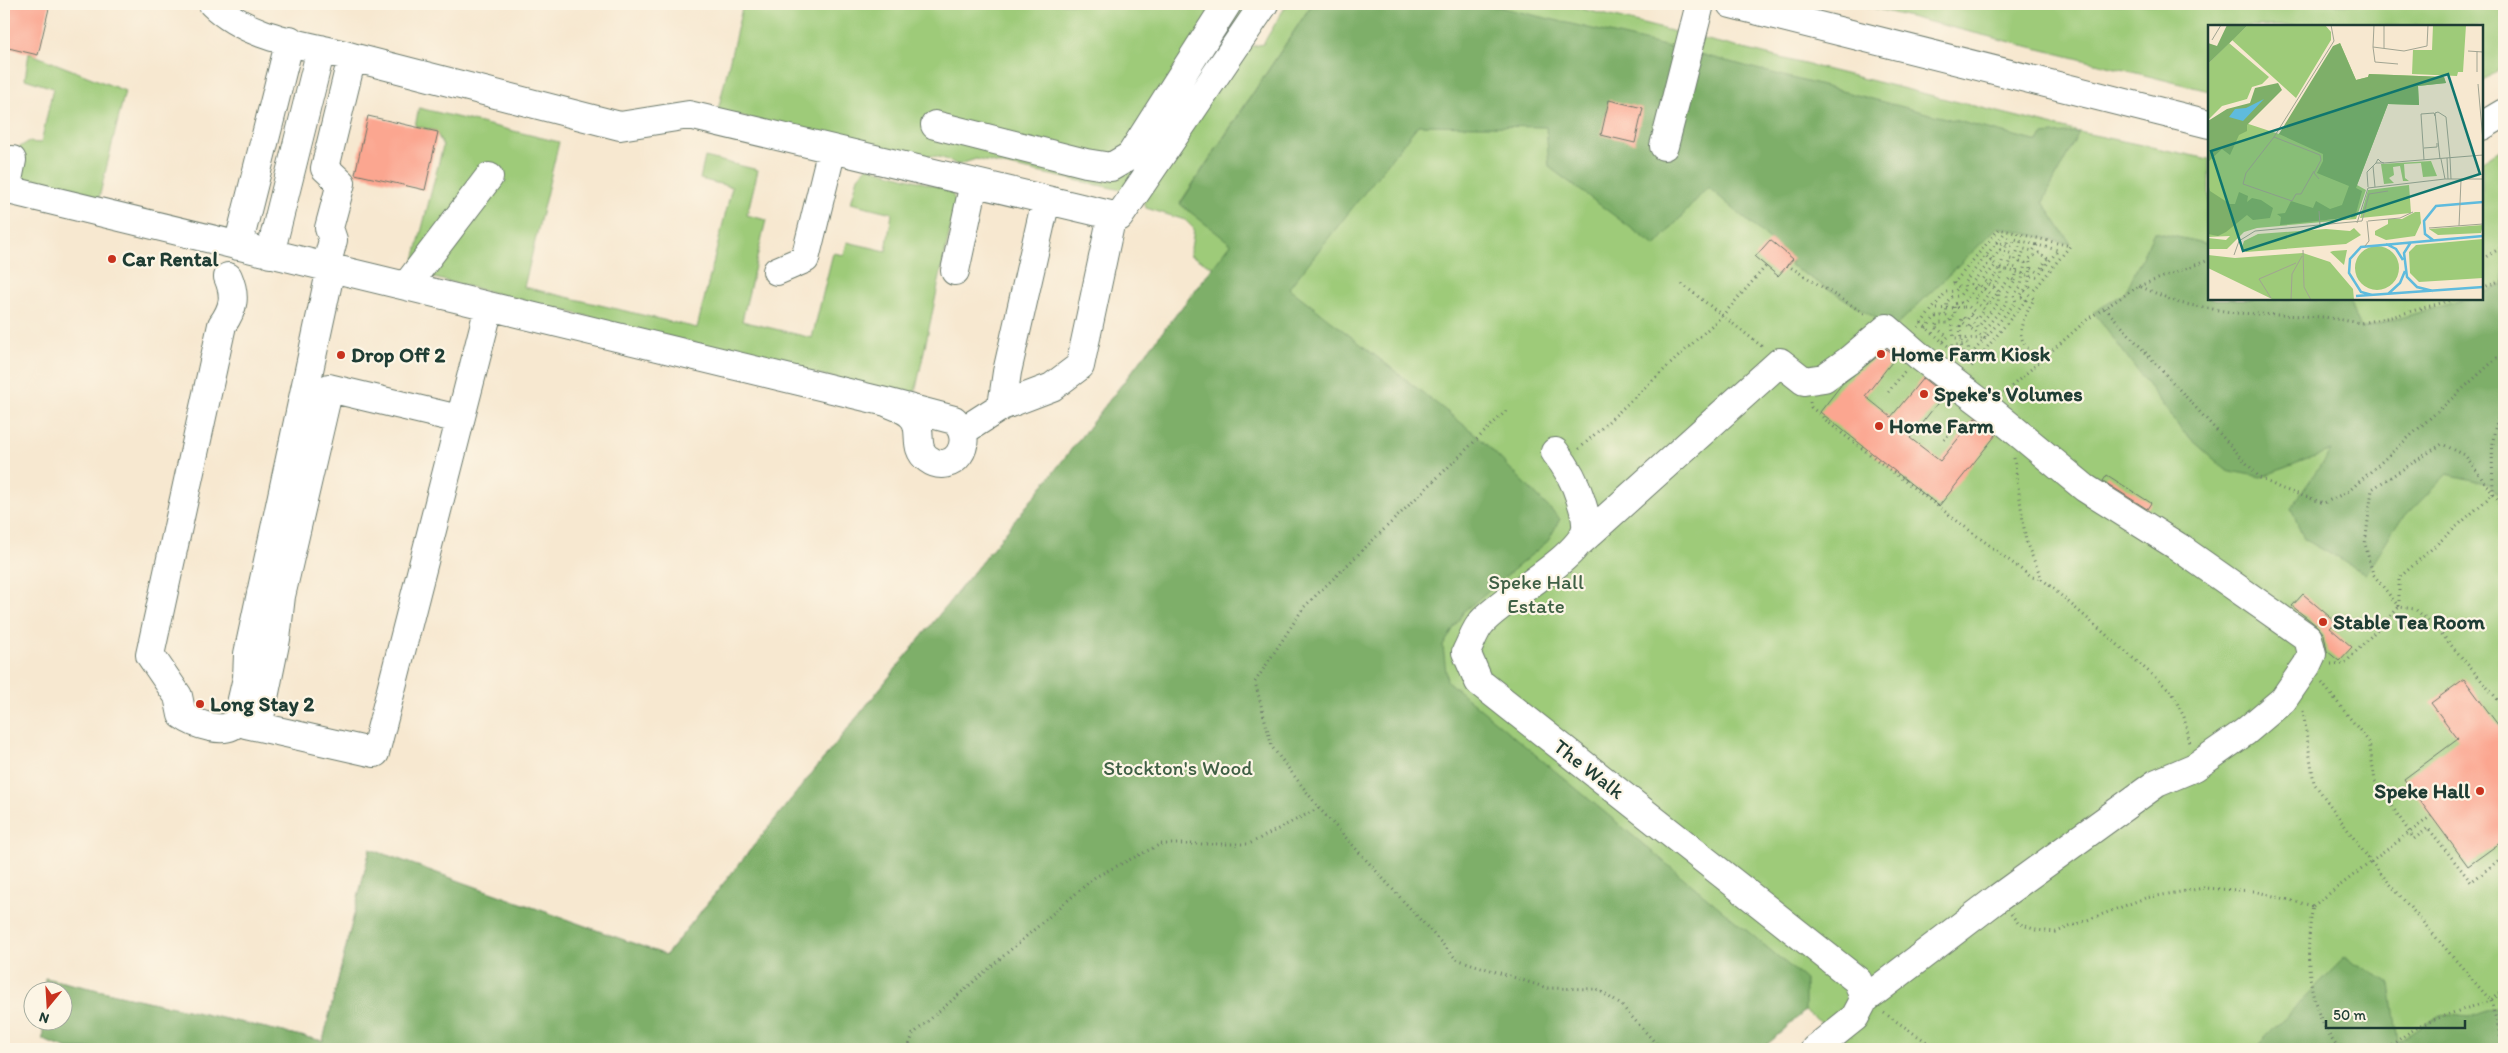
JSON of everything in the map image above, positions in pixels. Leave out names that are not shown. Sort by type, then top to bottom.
[{"type":"street","points":[[213,4],[233,20],[249,29],[620,126],[689,115],[1119,217],[1264,4]]},
{"type":"street","points":[[934,125],[1086,164],[1111,168],[1130,156],[1227,4]]},
{"type":"street","points":[[1664,146],[1700,4]]},
{"type":"street","points":[[1731,4],[2208,124]]},
{"type":"street","points":[[290,40],[217,314],[222,326],[150,655],[178,696],[182,715],[194,722],[225,729],[238,676],[248,654],[329,268],[333,240],[329,228],[341,183],[324,168],[352,57]]},
{"type":"street","points":[[270,254],[321,49]]},
{"type":"street","points":[[2483,125],[2504,113]]},
{"type":"street","points":[[777,271],[805,259],[832,149]]},
{"type":"street","points":[[12,160],[5,190],[141,215],[270,254],[950,418],[1002,406],[1052,387],[1080,366],[1112,216]]},
{"type":"street","points":[[406,286],[490,177]]},
{"type":"street","points":[[955,271],[974,183]]},
{"type":"street","points":[[1002,406],[1006,372],[1046,200]]},
{"type":"street","points":[[255,621],[259,658],[246,724],[376,753],[489,306]]},
{"type":"street","points":[[1804,381],[1824,378],[1848,361],[1887,328],[1918,355],[1983,403],[2085,488],[2177,546],[2308,638],[2312,654],[2308,666],[2283,700],[2245,732],[2195,767],[2157,783],[1998,898],[1864,1000],[1855,1017],[1815,1049]]},
{"type":"street","name":"The Walk","points":[[1804,381],[1780,362],[1581,541],[1481,622],[1466,652],[1479,682],[1858,981],[1864,1000]]},
{"type":"street","points":[[258,727],[272,664],[281,596],[329,388],[459,419]]},
{"type":"street","points":[[886,402],[904,409],[914,417],[918,427],[918,446],[927,459],[934,463],[942,463],[957,458],[964,445],[950,418]]},
{"type":"street","points":[[1559,458],[1584,510],[1586,528],[1581,541]]},
{"type":"path","points":[[1924,334],[1917,328],[1920,323],[1935,309],[1946,292],[1955,292],[1958,287],[1954,283],[1999,229],[2070,246],[2034,290],[2028,286]]},
{"type":"path","points":[[1926,328],[1935,317],[1946,315],[1948,302],[1951,297],[1960,296],[1965,289],[1964,283],[1996,242],[2008,232]]},
{"type":"path","points":[[1994,287],[2002,275],[2001,269],[2008,232]]},
{"type":"path","points":[[1996,242],[2012,246],[2014,239],[2058,250],[2041,268]]},
{"type":"path","points":[[1985,339],[1985,329],[2007,302],[2007,293],[2016,281],[2017,268],[2008,266],[2010,259],[2014,260],[2021,241]]},
{"type":"path","points":[[1920,323],[1948,346],[1967,344],[1970,356],[2016,302],[2014,295],[2021,286],[2025,263],[2020,262],[2024,249],[2033,252],[2037,245]]},
{"type":"path","points":[[2483,258],[2504,246]]},
{"type":"path","points":[[1975,288],[1971,284],[2000,250],[2016,255]]},
{"type":"path","points":[[1961,320],[1962,354],[1965,359],[1966,369],[2026,300],[2020,296],[2028,286],[2031,268],[2029,259],[2039,254],[2049,260]]},
{"type":"path","points":[[1986,256],[1996,265],[1983,279],[1999,292]]},
{"type":"path","points":[[2031,268],[2040,273],[2049,260]]},
{"type":"path","points":[[1944,440],[1983,403],[2105,308],[2139,286],[2208,260]]},
{"type":"path","points":[[1787,265],[1887,328]]},
{"type":"path","points":[[1559,458],[1723,315],[1766,266]]},
{"type":"path","points":[[2001,269],[2042,278]]},
{"type":"path","points":[[1970,315],[1977,319],[1984,309],[1974,301],[2001,269]]},
{"type":"path","points":[[1943,342],[1948,337],[1936,327],[1938,323],[1947,323],[1955,315],[1954,304],[1964,302],[1978,284],[1989,293],[1983,301],[1988,305],[2010,278],[2016,281]]},
{"type":"path","points":[[2483,288],[2504,279]]},
{"type":"path","points":[[1682,284],[1753,339]]},
{"type":"path","points":[[2139,286],[2178,303],[2235,313],[2324,317],[2361,323],[2391,317],[2451,300]]},
{"type":"path","points":[[2025,291],[2034,299],[2022,324],[2020,338],[2025,347],[2034,353],[2048,352]]},
{"type":"path","points":[[1970,327],[1973,323],[1978,327],[1998,303],[1999,292]]},
{"type":"path","points":[[1935,309],[1969,307],[1974,310],[1967,320],[1963,317],[1961,320]]},
{"type":"path","points":[[2105,308],[2260,478],[2280,488],[2324,503],[2349,490],[2497,358],[2504,360]]},
{"type":"path","points":[[1951,319],[1954,338],[1985,339]]},
{"type":"path","points":[[1961,320],[1985,339]]},
{"type":"path","points":[[1960,359],[1965,359]]},
{"type":"path","points":[[1804,381],[1811,407],[1835,428],[2031,577],[2042,579]]},
{"type":"path","points":[[2308,666],[2344,664],[2399,607],[2399,578],[2493,494],[2493,440],[2500,413],[2504,407]]},
{"type":"path","points":[[1506,411],[1304,607],[1255,682],[1272,747],[1319,808],[1456,959],[1547,988],[1596,989],[1621,1005],[1661,1049]]},
{"type":"path","points":[[2009,425],[2026,542],[2042,579],[2172,692],[2184,716],[2195,767]]},
{"type":"path","points":[[2504,509],[2465,455],[2442,444],[2372,489],[2365,544],[2374,574],[2399,607],[2415,609],[2434,625],[2504,707]]},
{"type":"path","points":[[2308,666],[2369,742],[2375,780],[2414,839],[2428,828],[2471,882],[2504,856]]},
{"type":"path","points":[[2302,707],[2314,783],[2371,862],[2491,1001],[2504,1049]]},
{"type":"path","points":[[908,1049],[912,1034],[1095,877],[1161,844],[1249,844],[1319,808]]},
{"type":"path","points":[[2339,1049],[2327,1034],[2309,977],[2308,933],[2313,906],[2431,816]]},
{"type":"path","points":[[1998,898],[2018,923],[2036,930],[2056,932],[2145,898],[2204,888],[2254,891],[2313,906]]},
{"type":"path","points":[[2388,1049],[2396,1041],[2434,1019],[2491,1001],[2504,990]]},
{"type":"path","points":[[1864,1000],[1937,1049]]},
{"type":"green space","points":[[743,4],[1254,4],[1126,191],[976,159],[957,165],[935,156],[912,159],[718,110]]},
{"type":"green space","name":"Speke Hall Estate","points":[[1287,4],[1312,4],[1180,203],[1390,46],[2042,202],[2042,135],[2038,142],[1480,4],[1562,4],[2079,132],[2208,159],[2208,300],[2483,300],[2483,159],[2504,148],[2504,1049],[1858,1049],[1805,1011],[1762,1049],[68,1049],[43,1040],[43,1030],[72,1030],[72,984],[323,1041],[370,849],[666,955],[1049,478],[1213,267],[1190,255],[1194,229],[1185,220],[1146,208],[1143,199],[1244,48],[1263,44]]},
{"type":"green space","name":"Stockton's Wood","points":[[1312,4],[1486,4],[1699,54],[2038,142],[2042,135],[2079,132],[2043,202],[2071,244],[1998,227],[1893,329],[1790,265],[1792,259],[1708,187],[1655,246],[1549,167],[1546,127],[1418,125],[1289,288],[1478,436],[1560,519],[1548,541],[1464,611],[1443,646],[1447,681],[1805,979],[1805,1011],[1762,1049],[68,1049],[43,1040],[43,1030],[72,1030],[72,984],[323,1041],[370,849],[666,955],[1049,478],[1231,244],[1180,204]]},
{"type":"green space","points":[[1857,4],[2504,4],[2504,62],[2503,65],[2483,81],[2483,25],[2208,25],[2208,91]]},
{"type":"green space","points":[[29,53],[125,91],[99,198],[22,179],[9,149],[18,148],[28,142],[41,143],[53,88],[25,79]]},
{"type":"green space","points":[[419,108],[559,142],[524,287],[697,328],[732,187],[700,179],[705,157],[758,170],[747,215],[766,220],[742,321],[812,338],[833,253],[844,255],[847,242],[886,251],[892,213],[851,203],[858,177],[867,167],[950,190],[956,202],[914,398],[426,276],[413,264],[443,146],[436,131],[415,126]]},
{"type":"green space","points":[[2154,232],[2208,244],[2208,300],[2348,300],[2361,329],[2462,300],[2483,300],[2483,294],[2504,284],[2504,500],[2489,484],[2447,474],[2395,527],[2366,574],[2304,539],[2291,508],[2331,450],[2261,477],[2226,470],[2182,431],[2094,312],[2125,293]]},
{"type":"green space","points":[[2345,957],[2390,983],[2398,1042],[2440,1014],[2469,1017],[2504,1005],[2504,1049],[2254,1049]]},
{"type":"building","points":[[4,4],[50,4],[38,55],[4,47]]},
{"type":"building","points":[[1609,100],[1643,108],[1635,143],[1601,135]]},
{"type":"building","points":[[368,116],[438,132],[425,190],[355,174]]},
{"type":"building","points":[[1770,240],[1793,259],[1778,276],[1755,257]]},
{"type":"building","name":"Home Farm","points":[[1887,349],[1896,357],[1865,396],[1891,417],[1923,378],[1944,395],[1910,438],[1940,461],[1975,418],[1996,435],[1939,506],[1820,412],[1842,384]]},
{"type":"building","points":[[2107,475],[2151,503],[2147,509],[2103,481]]},
{"type":"building","points":[[2303,594],[2336,622],[2330,628],[2352,647],[2339,661],[2327,651],[2324,634],[2292,606]]},
{"type":"building","points":[[2464,679],[2504,733],[2504,840],[2468,866],[2404,779],[2458,739],[2431,703]]},
{"type":"place","name":"Car Rental","points":[[112,259]]},
{"type":"place","name":"Home Farm Kiosk","points":[[1881,354]]},
{"type":"place","name":"Drop Off 2","points":[[341,355]]},
{"type":"place","name":"Speke's Volumes","points":[[1924,394]]},
{"type":"place","name":"Home Farm","points":[[1879,426]]},
{"type":"place","name":"Stable Tea Room","points":[[2323,622]]},
{"type":"place","name":"Long Stay 2","points":[[200,704]]},
{"type":"place","name":"Speke Hall","points":[[2480,791]]}]
